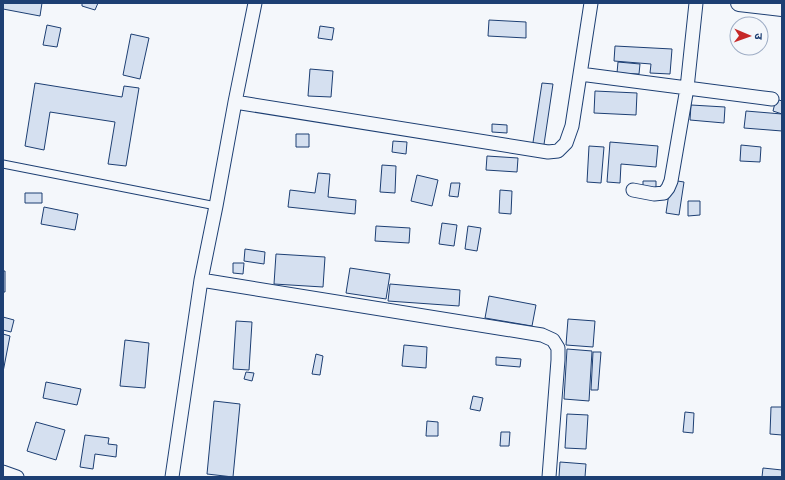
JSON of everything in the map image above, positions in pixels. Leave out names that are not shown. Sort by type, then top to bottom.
[{"type":"street","points":[[172,477],[201,280],[255,3]]},
{"type":"street","points":[[235,102],[548,152],[558,151],[566,143],[572,126],[591,3]]},
{"type":"street","points":[[633,190],[654,194],[664,193],[671,181],[686,88],[696,3]]},
{"type":"street","points":[[740,3],[782,8]]},
{"type":"street","points":[[580,74],[772,99]]},
{"type":"street","points":[[201,280],[542,335],[553,340],[558,348],[558,360],[549,477]]},
{"type":"street","points":[[3,472],[17,477]]},
{"type":"lane","points":[[3,164],[216,206]]},
{"type":"building","points":[[3,3],[42,3],[40,16],[3,9]]},
{"type":"building","points":[[82,3],[98,3],[95,10],[82,6]]},
{"type":"building","points":[[489,20],[526,22],[526,38],[488,36]]},
{"type":"building","points":[[47,25],[61,28],[57,47],[43,45]]},
{"type":"building","points":[[320,26],[334,28],[332,40],[318,38]]},
{"type":"building","points":[[131,34],[149,38],[140,79],[123,75]]},
{"type":"building","points":[[615,46],[672,49],[670,74],[650,73],[651,64],[614,61]]},
{"type":"building","points":[[618,62],[640,64],[639,74],[617,73]]},
{"type":"building","points":[[310,69],[333,71],[331,97],[308,96]]},
{"type":"building","points":[[35,83],[122,97],[124,86],[139,88],[126,166],[108,164],[115,122],[50,112],[44,150],[25,146]]},
{"type":"building","points":[[542,83],[553,84],[543,151],[532,149]]},
{"type":"building","points":[[595,91],[637,93],[636,115],[594,113]]},
{"type":"building","points":[[776,99],[782,101],[782,114],[773,111]]},
{"type":"building","points":[[691,105],[725,107],[724,123],[690,120]]},
{"type":"building","points":[[746,111],[782,114],[782,131],[744,128]]},
{"type":"building","points":[[492,124],[507,125],[507,133],[492,132]]},
{"type":"building","points":[[296,134],[309,134],[309,147],[296,147]]},
{"type":"building","points":[[393,141],[407,142],[406,154],[392,152]]},
{"type":"building","points":[[610,142],[658,146],[656,167],[621,164],[620,183],[607,182]]},
{"type":"building","points":[[741,145],[761,147],[760,162],[740,161]]},
{"type":"building","points":[[589,146],[604,147],[601,183],[587,182]]},
{"type":"building","points":[[487,156],[518,158],[517,172],[486,170]]},
{"type":"building","points":[[382,165],[396,166],[395,193],[380,192]]},
{"type":"building","points":[[318,173],[330,174],[328,197],[356,200],[355,214],[288,207],[290,190],[315,193]]},
{"type":"building","points":[[417,175],[438,180],[432,206],[411,201]]},
{"type":"building","points":[[671,180],[684,182],[679,215],[666,213]]},
{"type":"building","points":[[643,181],[656,181],[656,188],[643,189]]},
{"type":"building","points":[[451,183],[460,183],[458,197],[449,196]]},
{"type":"building","points":[[500,190],[512,191],[511,214],[499,213]]},
{"type":"building","points":[[25,193],[42,193],[42,203],[25,203]]},
{"type":"building","points":[[688,201],[700,201],[700,215],[688,216]]},
{"type":"building","points":[[44,207],[78,214],[75,230],[41,224]]},
{"type":"building","points":[[442,223],[457,225],[454,246],[439,244]]},
{"type":"building","points":[[376,226],[410,228],[409,243],[375,241]]},
{"type":"building","points":[[468,226],[481,228],[477,251],[465,249]]},
{"type":"building","points":[[245,249],[265,252],[264,264],[244,261]]},
{"type":"building","points":[[276,254],[325,257],[323,287],[274,284]]},
{"type":"building","points":[[233,263],[244,263],[243,274],[233,273]]},
{"type":"building","points":[[350,268],[390,274],[386,299],[346,293]]},
{"type":"building","points":[[3,271],[5,271],[5,292],[3,292]]},
{"type":"building","points":[[390,284],[460,290],[459,306],[388,301]]},
{"type":"building","points":[[489,296],[536,305],[532,326],[485,318]]},
{"type":"building","points":[[3,317],[14,320],[11,332],[3,330]]},
{"type":"building","points":[[568,319],[595,321],[593,347],[566,345]]},
{"type":"building","points":[[236,321],[252,322],[249,370],[233,369]]},
{"type":"building","points":[[3,334],[10,336],[3,372]]},
{"type":"building","points":[[125,340],[149,343],[145,388],[120,386]]},
{"type":"building","points":[[404,345],[427,347],[426,368],[402,366]]},
{"type":"building","points":[[567,349],[592,351],[589,401],[564,399]]},
{"type":"building","points":[[593,352],[601,352],[598,390],[591,390]]},
{"type":"building","points":[[316,354],[323,356],[320,375],[312,374]]},
{"type":"building","points":[[496,357],[521,359],[520,367],[496,365]]},
{"type":"building","points":[[246,372],[254,373],[252,381],[244,379]]},
{"type":"building","points":[[46,382],[81,389],[77,405],[43,398]]},
{"type":"building","points":[[473,396],[483,398],[480,411],[470,409]]},
{"type":"building","points":[[214,401],[240,404],[233,477],[207,474]]},
{"type":"building","points":[[771,407],[782,407],[782,435],[770,434]]},
{"type":"building","points":[[685,412],[694,413],[693,433],[683,432]]},
{"type":"building","points":[[567,414],[588,415],[586,449],[565,448]]},
{"type":"building","points":[[427,421],[438,422],[438,436],[426,436]]},
{"type":"building","points":[[36,422],[65,430],[56,460],[27,451]]},
{"type":"building","points":[[501,432],[510,432],[509,446],[500,446]]},
{"type":"building","points":[[85,435],[109,438],[108,444],[117,445],[116,457],[95,454],[93,469],[80,467]]},
{"type":"building","points":[[560,462],[586,464],[585,477],[559,477]]},
{"type":"building","points":[[763,468],[782,470],[782,477],[762,477]]}]
